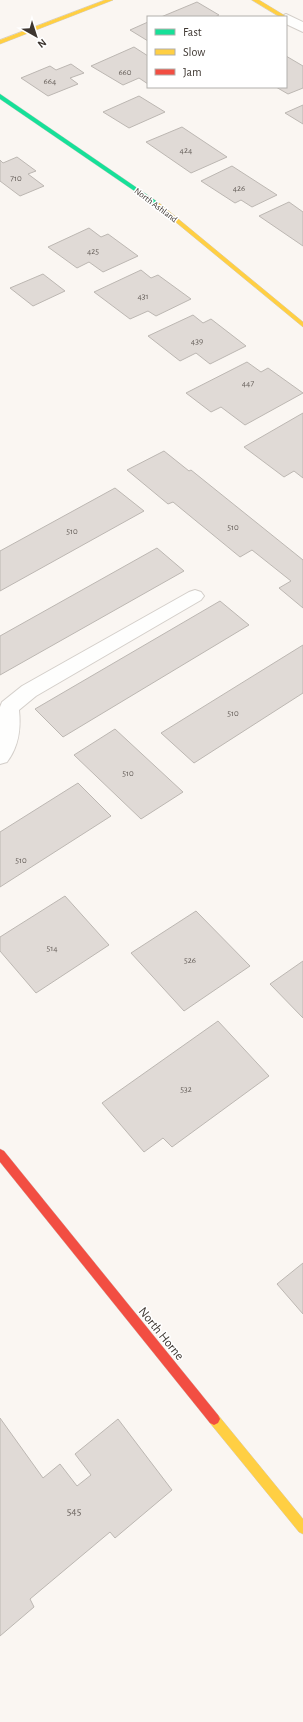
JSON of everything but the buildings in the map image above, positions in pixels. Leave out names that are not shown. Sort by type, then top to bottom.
[{"type":"street","points":[[0,42],[110,0]]},
{"type":"street","points":[[255,0],[282,16]]},
{"type":"street","points":[[287,19],[303,28]]},
{"type":"street","name":"North Ashland","points":[[0,96],[153,201],[303,325]]},
{"type":"street","name":"North Horne","points":[[0,1154],[303,1528]]},
{"type":"lane","points":[[0,757],[4,753],[11,727],[9,707],[29,691],[195,596]]},
{"type":"traffic: fast","points":[[0,96],[157,204]]},
{"type":"traffic: slow","points":[[0,42],[110,0]]},
{"type":"traffic: slow","points":[[255,0],[282,16]]},
{"type":"traffic: slow","points":[[157,204],[303,325]]},
{"type":"traffic: slow","points":[[214,1419],[303,1528]]},
{"type":"traffic: jam","points":[[0,1154],[214,1419]]}]
